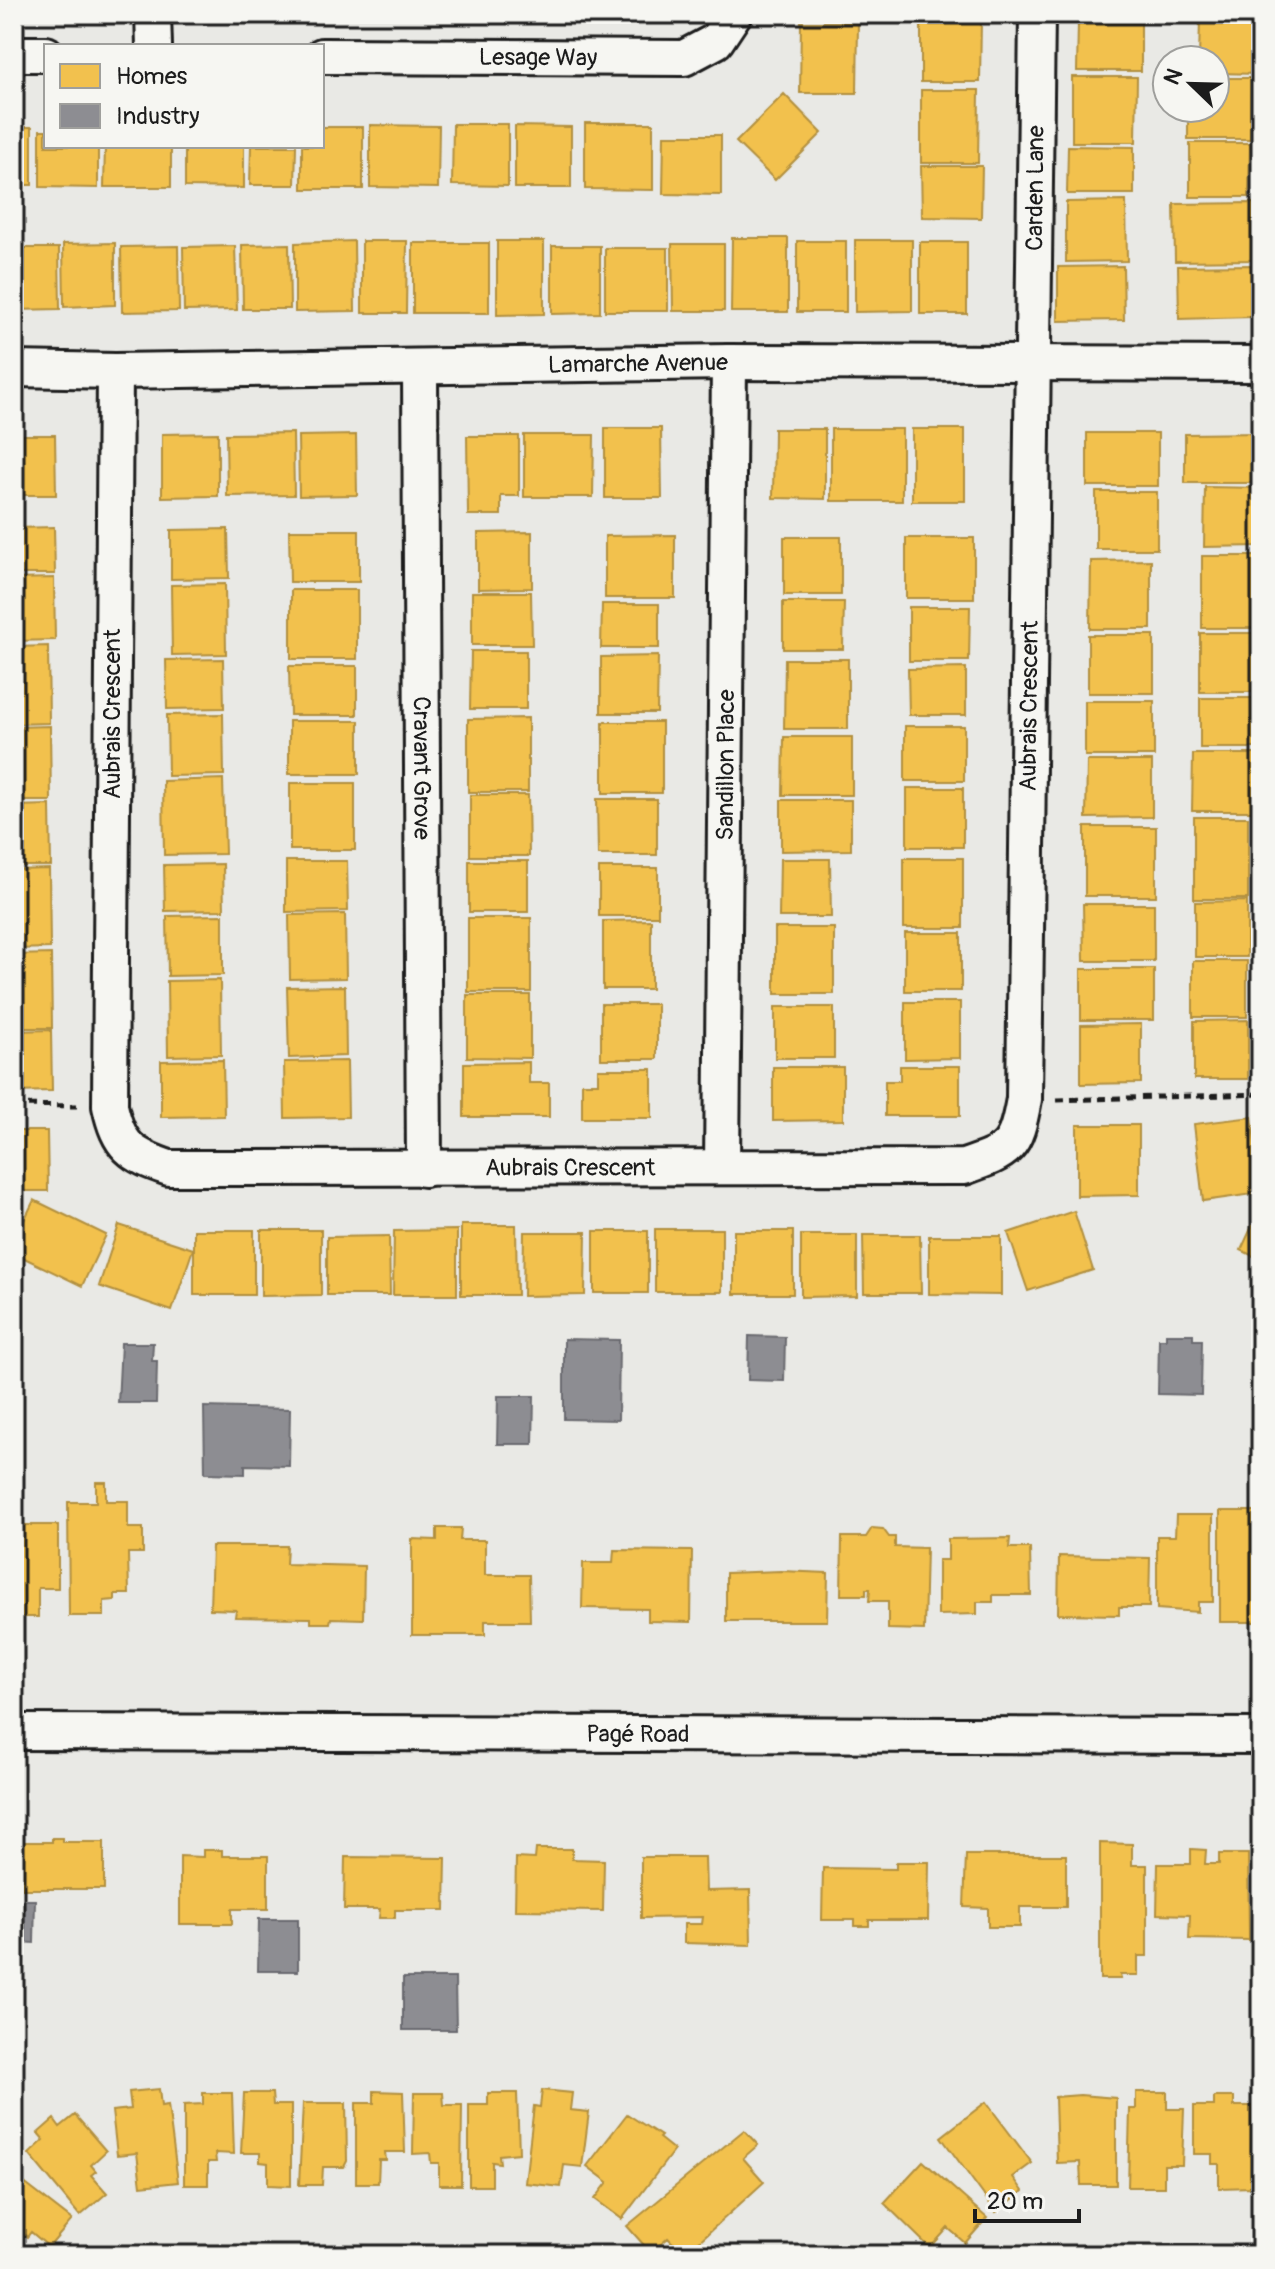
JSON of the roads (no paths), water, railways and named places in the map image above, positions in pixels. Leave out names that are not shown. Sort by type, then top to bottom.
[{"type":"street","points":[[153,14],[154,44]]},
{"type":"street","name":"Lesage Way","points":[[324,56],[684,58],[716,41],[734,14]]},
{"type":"street","name":"Carden Lane","points":[[1033,363],[1037,14]]},
{"type":"street","points":[[14,54],[44,54]]},
{"type":"street","name":"Lamarche Avenue","points":[[14,369],[115,371],[729,362],[1261,364]]},
{"type":"street","name":"Sandillon Place","points":[[722,1167],[729,362]]},
{"type":"street","name":"Aubrais Crescent","points":[[115,371],[110,1106],[115,1132],[136,1157],[169,1168],[964,1167],[1004,1153],[1019,1128],[1024,1099],[1033,363]]},
{"type":"street","name":"Cravant Grove","points":[[420,368],[424,1169]]},
{"type":"street","name":"Pagé Road","points":[[14,1732],[1261,1736]]}]
